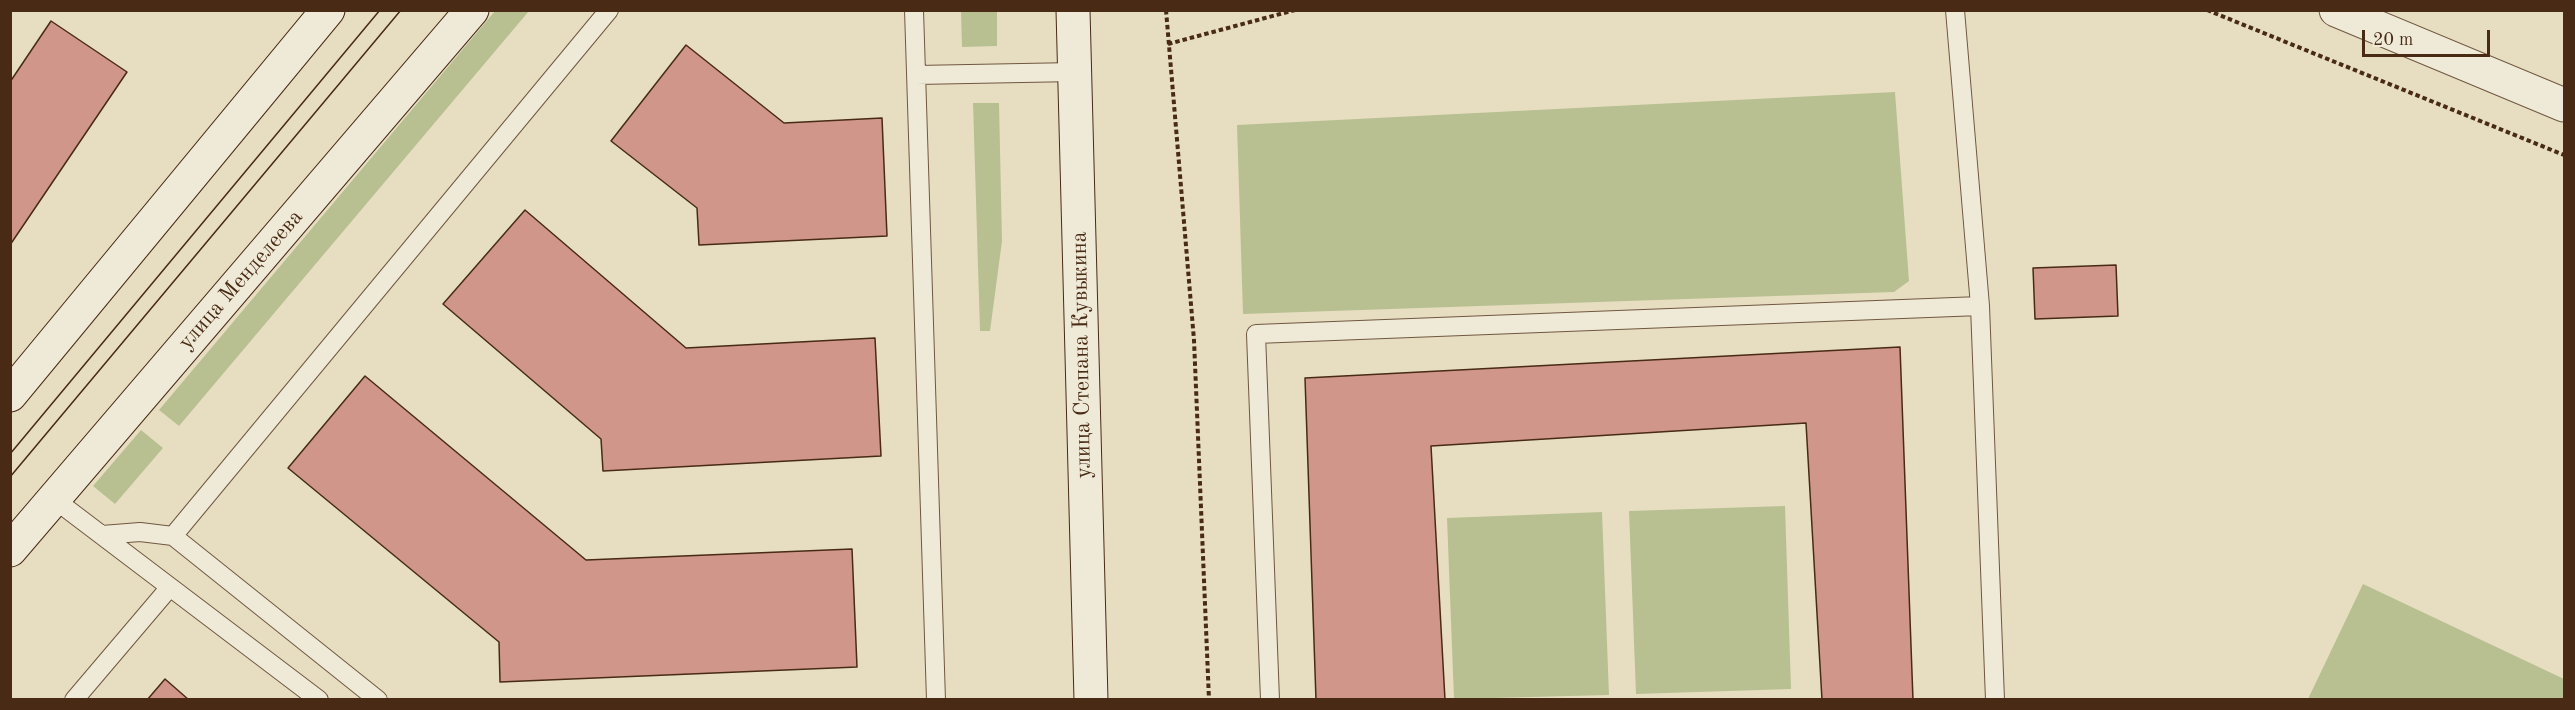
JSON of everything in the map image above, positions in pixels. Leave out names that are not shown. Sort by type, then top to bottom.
[{"type":"main road","points":[[10,395],[328,10]]},
{"type":"main road","name":"улица Менделеева","points":[[10,550],[472,10]]},
{"type":"main road","name":"улица Степана Кувыкина","points":[[1073,10],[1091,699]]},
{"type":"main road","points":[[2336,10],[2565,105]]},
{"type":"lane","points":[[173,536],[609,10]]},
{"type":"lane","points":[[914,10],[936,699]]},
{"type":"lane","points":[[1955,10],[1980,306],[1995,699]]},
{"type":"lane","points":[[916,75],[1075,72]]},
{"type":"lane","points":[[1270,699],[1256,334],[1980,306]]},
{"type":"lane","points":[[54,499],[319,699]]},
{"type":"lane","points":[[102,536],[140,532],[173,536],[378,699]]},
{"type":"lane","points":[[74,699],[170,587]]},
{"type":"path","points":[[1166,10],[1167,44],[1194,340],[1209,699]]},
{"type":"path","points":[[1167,44],[1295,10]]},
{"type":"path","points":[[2207,10],[2565,155]]},
{"type":"green space","points":[[495,11],[529,11],[179,426],[159,410]]},
{"type":"green space","points":[[961,11],[997,11],[997,46],[962,47]]},
{"type":"green space","points":[[1895,92],[1909,281],[1894,292],[1243,314],[1237,125]]},
{"type":"green space","points":[[973,103],[999,103],[1002,241],[990,331],[980,331]]},
{"type":"green space","points":[[141,430],[163,448],[115,504],[93,486]]},
{"type":"green space","points":[[1785,506],[1791,689],[1636,694],[1629,511]]},
{"type":"green space","points":[[1602,512],[1609,695],[1454,699],[1447,518]]},
{"type":"green space","points":[[2363,584],[2564,679],[2564,699],[2308,699]]},
{"type":"building","points":[[51,21],[127,72],[10,245],[10,82]]},
{"type":"building","points":[[686,45],[784,123],[882,118],[887,236],[699,245],[697,208],[611,141]]},
{"type":"building","points":[[525,210],[686,348],[875,338],[881,456],[603,471],[601,439],[443,304]]},
{"type":"building","points":[[2116,265],[2118,316],[2035,319],[2033,268]]},
{"type":"building","points":[[1900,347],[1913,700],[1822,700],[1806,423],[1431,446],[1445,700],[1316,700],[1305,378]]},
{"type":"building","points":[[365,376],[586,560],[852,549],[857,667],[500,682],[499,642],[288,468]]},
{"type":"building","points":[[165,679],[189,700],[147,700]]},
{"type":"tram line","points":[[10,454],[380,10]]},
{"type":"tram line","points":[[10,477],[401,10]]}]
